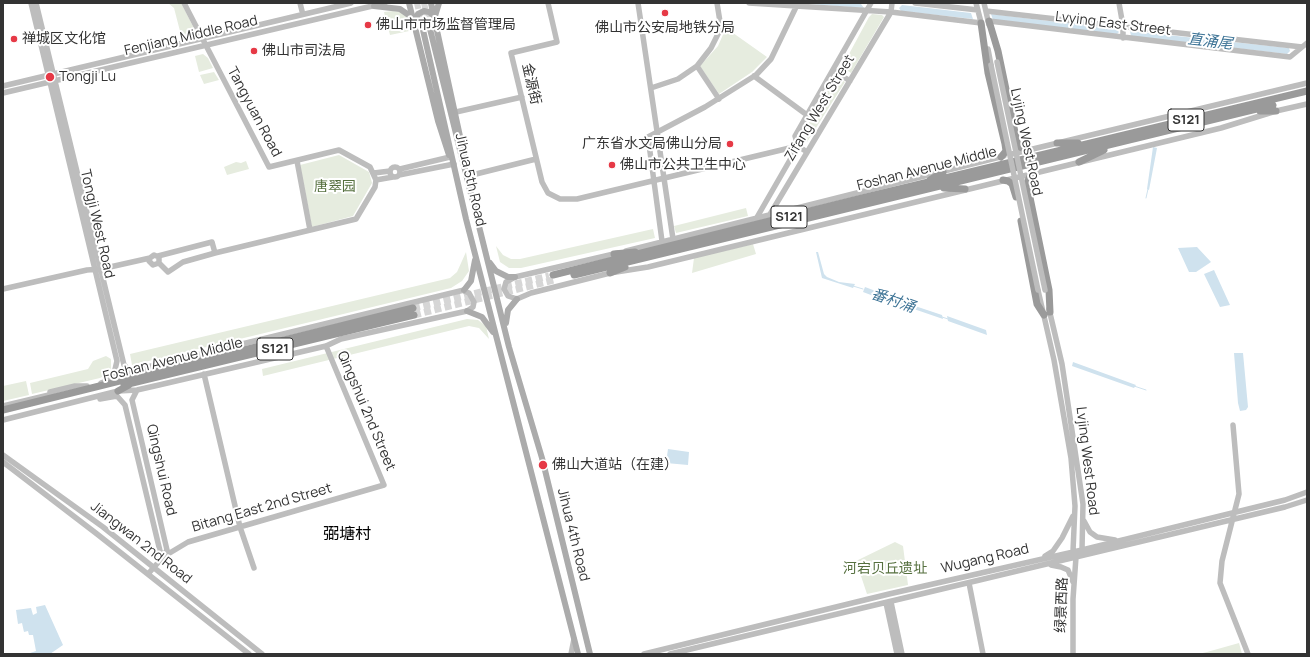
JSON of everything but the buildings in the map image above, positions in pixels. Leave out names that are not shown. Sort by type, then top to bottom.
[{"type":"highway","points":[[985,22],[998,51],[1017,142],[1020,147],[1026,150]]},
{"type":"highway","points":[[985,22],[988,73],[1006,151],[1001,157]]},
{"type":"highway","points":[[1249,108],[1268,97],[1307,88]]},
{"type":"highway","name":"Foshan Avenue Middle","points":[[1283,100],[1307,91]]},
{"type":"highway","name":"Foshan Avenue Middle","points":[[655,253],[752,226],[1090,143],[1307,96]]},
{"type":"highway","points":[[1249,108],[1276,111]]},
{"type":"highway","name":"Foshan Avenue Middle","points":[[554,277],[1113,145],[1249,108]]},
{"type":"highway","points":[[1057,143],[1090,143]]},
{"type":"highway","points":[[1079,162],[1113,145]]},
{"type":"highway","points":[[924,183],[943,172]]},
{"type":"highway","points":[[1031,174],[1027,183],[1049,290],[1047,313]]},
{"type":"highway","points":[[1003,180],[1008,181],[1015,190],[1038,304],[1047,313]]},
{"type":"highway","points":[[936,187],[966,189]]},
{"type":"highway","points":[[614,254],[655,253]]},
{"type":"highway","points":[[610,273],[655,253]]},
{"type":"highway","name":"Foshan Avenue Middle","points":[[79,394],[153,372],[414,312]]},
{"type":"highway","points":[[321,334],[334,322]]},
{"type":"highway","points":[[321,334],[341,339]]},
{"type":"highway","name":"Foshan Avenue Middle","points":[[79,394],[137,382],[321,334]]},
{"type":"highway","points":[[131,371],[153,372]]},
{"type":"highway","points":[[118,391],[137,382]]},
{"type":"highway","name":"S121","points":[[3,410],[79,394]]},
{"type":"highway","name":"S121","points":[[3,414],[79,394]]},
{"type":"main road","points":[[30,3],[51,75]]},
{"type":"main road","points":[[37,3],[50,61],[51,75]]},
{"type":"main road","points":[[184,3],[206,47]]},
{"type":"main road","points":[[300,3],[302,11]]},
{"type":"main road","points":[[3,86],[94,65],[109,59],[338,3]]},
{"type":"main road","name":"Fenjiang Middle Road","points":[[201,37],[351,3]]},
{"type":"main road","name":"Fenjiang Middle Road","points":[[4,94],[97,71],[206,47],[385,3]]},
{"type":"main road","points":[[400,172],[454,164],[450,157],[438,121],[410,3]]},
{"type":"main road","points":[[431,3],[456,112],[469,189]]},
{"type":"main road","points":[[435,18],[439,3]]},
{"type":"main road","name":"金源街","points":[[548,3],[557,42],[511,53],[542,182],[548,193],[560,199],[577,198],[798,146]]},
{"type":"main road","points":[[638,3],[673,238]]},
{"type":"main road","points":[[651,88],[678,79],[697,66],[711,48],[721,28],[717,3]]},
{"type":"main road","name":"Lvying East Street","points":[[749,3],[891,12],[1290,57],[1305,45]]},
{"type":"main road","name":"Zifang West Street","points":[[752,226],[798,146],[795,136],[871,3]]},
{"type":"main road","name":"Zifang West Street","points":[[764,223],[891,12],[892,3]]},
{"type":"main road","points":[[915,3],[978,10]]},
{"type":"main road","points":[[976,3],[985,22]]},
{"type":"main road","points":[[984,3],[986,10],[985,22]]},
{"type":"main road","points":[[1119,3],[1123,26],[1123,38]]},
{"type":"main road","points":[[662,241],[648,137],[719,99],[754,76],[771,59],[798,5]]},
{"type":"main road","points":[[374,6],[395,8],[406,12],[414,19]]},
{"type":"main road","name":"Lvying East Street","points":[[986,10],[1305,45]]},
{"type":"main road","points":[[415,26],[416,17],[420,12],[429,12],[435,18]]},
{"type":"main road","name":"Lvjing West Road","points":[[985,22],[1041,290],[1062,364],[1083,504],[1082,550]]},
{"type":"main road","name":"Jihua 5th Road","points":[[495,334],[454,164],[427,30],[488,259],[505,331]]},
{"type":"main road","name":"Tangyuan Road","points":[[206,47],[268,167],[297,161],[310,230]]},
{"type":"main road","points":[[697,66],[719,99]]},
{"type":"main road","points":[[833,70],[850,81]]},
{"type":"main road","name":"Tongji West Road","points":[[51,75],[64,117],[69,122],[98,270],[115,319],[120,361],[113,378]]},
{"type":"main road","points":[[754,76],[807,115]]},
{"type":"main road","name":"Tongji West Road","points":[[53,82],[61,125],[77,193],[98,270],[120,361],[131,371]]},
{"type":"main road","name":"Foshan Avenue Middle","points":[[515,277],[614,254],[1026,150],[1307,83]]},
{"type":"main road","points":[[456,112],[522,97]]},
{"type":"main road","points":[[505,331],[508,310],[517,299],[532,294],[610,273],[648,267],[1221,128],[1276,111],[1307,104]]},
{"type":"main road","points":[[61,125],[60,133],[72,184],[98,270]]},
{"type":"main road","points":[[798,146],[807,152]]},
{"type":"main road","points":[[158,256],[160,258],[159,263],[168,272],[183,262],[356,219],[375,187],[376,180],[370,167],[339,150],[297,161]]},
{"type":"main road","points":[[376,180],[393,177],[400,172],[450,157]]},
{"type":"main road","points":[[468,176],[536,159]]},
{"type":"main road","points":[[374,173],[390,171],[395,167],[400,172]]},
{"type":"main road","points":[[390,171],[393,177]]},
{"type":"main road","points":[[73,176],[72,184],[77,193]]},
{"type":"main road","points":[[3,289],[87,270],[98,270],[150,258],[154,255],[158,256],[212,242],[215,253]]},
{"type":"main road","points":[[464,290],[473,273],[475,254]]},
{"type":"main road","points":[[150,258],[149,262],[153,265],[159,263]]},
{"type":"main road","points":[[488,259],[496,271],[508,277],[515,277]]},
{"type":"main road","points":[[515,277],[506,282],[504,290],[508,296],[517,299]]},
{"type":"main road","points":[[464,290],[469,293],[474,302],[472,307],[467,311],[341,339],[326,346],[137,390],[79,394],[3,405],[75,386],[87,386],[131,371],[464,290]]},
{"type":"main road","points":[[467,311],[482,317],[495,334]]},
{"type":"main road","name":"Lvjing West Road","points":[[1047,313],[1071,458],[1075,506],[1073,551],[1076,558]]},
{"type":"main road","name":"Jihua 4th Road","points":[[505,331],[542,458],[590,651]]},
{"type":"main road","name":"Jihua 4th Road","points":[[495,334],[530,462],[578,654]]},
{"type":"main road","name":"Qingshui 2nd Street","points":[[326,346],[384,485]]},
{"type":"main road","points":[[204,374],[240,527],[254,568]]},
{"type":"main road","points":[[3,420],[79,394],[87,386]]},
{"type":"main road","name":"Qingshui Road","points":[[137,390],[132,400],[167,550],[163,557]]},
{"type":"main road","points":[[100,399],[110,393]]},
{"type":"main road","points":[[3,420],[117,396],[122,400],[125,405],[160,551],[163,557]]},
{"type":"main road","points":[[1233,425],[1239,494],[1234,520],[1222,560],[1220,583],[1248,654]]},
{"type":"main road","points":[[133,440],[141,438]]},
{"type":"main road","points":[[3,452],[46,487]]},
{"type":"main road","name":"Jiangwan 2nd Road","points":[[3,455],[103,527],[262,654]]},
{"type":"main road","points":[[3,462],[249,654]]},
{"type":"main road","points":[[3,465],[38,490]]},
{"type":"main road","points":[[141,472],[148,470]]},
{"type":"main road","name":"Bitang East 2nd Street","points":[[148,574],[163,557],[188,542],[384,485]]},
{"type":"main road","name":"Wugang Road","points":[[644,654],[1123,540],[1285,500],[1307,492]]},
{"type":"main road","name":"Wugang Road","points":[[670,654],[1234,520],[1307,500]]},
{"type":"main road","points":[[1040,559],[1053,551],[1062,538],[1071,522],[1075,506]]},
{"type":"main road","points":[[150,509],[157,507]]},
{"type":"main road","points":[[1083,516],[1090,532],[1097,537],[1110,540],[1123,540]]},
{"type":"main road","points":[[1076,558],[1082,550]]},
{"type":"main road","name":"绿景西路","points":[[1073,654],[1076,558]]},
{"type":"main road","points":[[1044,565],[1062,566],[1068,570],[1074,585]]},
{"type":"main road","points":[[969,583],[984,654]]},
{"type":"main road","points":[[888,602],[897,654]]},
{"type":"main road","points":[[888,602],[902,654]]},
{"type":"main road","points":[[571,654],[574,637]]},
{"type":"main road","points":[[590,651],[595,654]]},
{"type":"green space","points":[[168,3],[181,3],[195,30],[193,34],[181,35],[174,8]]},
{"type":"green space","points":[[384,12],[401,12],[408,16],[414,30],[390,35]]},
{"type":"green space","points":[[872,14],[882,15],[884,17],[851,73],[842,67]]},
{"type":"green space","points":[[726,28],[767,57],[752,72],[719,94],[700,66],[718,46]]},
{"type":"green space","points":[[203,54],[208,58],[213,68],[199,72],[195,56]]},
{"type":"green space","points":[[214,72],[219,80],[204,84],[200,75]]},
{"type":"green space","points":[[836,76],[845,82],[807,142],[800,138]]},
{"type":"green space","name":"唐翠园","points":[[339,155],[369,172],[372,183],[353,216],[312,227],[300,165]]},
{"type":"green space","points":[[246,161],[249,169],[227,175],[224,167],[236,162],[241,163]]},
{"type":"green space","points":[[746,208],[748,216],[676,233],[674,226]]},
{"type":"green space","points":[[653,229],[655,238],[521,268],[509,268],[500,262],[496,246],[503,255],[511,259],[520,259]]},
{"type":"green space","points":[[753,244],[756,254],[692,273],[694,258]]},
{"type":"green space","points":[[466,252],[469,271],[462,281],[451,288],[132,365],[130,354],[450,278],[457,272]]},
{"type":"green space","points":[[467,319],[478,320],[486,326],[489,339],[479,328],[469,326],[263,376],[262,369]]},
{"type":"green space","points":[[106,356],[111,359],[111,368],[107,374],[100,378],[32,394],[30,383],[88,369],[93,361]]},
{"type":"green space","points":[[26,381],[29,395],[3,401],[3,386]]},
{"type":"green space","name":"河宕贝丘遗址","points":[[895,542],[903,546],[908,585],[867,594],[856,561]]},
{"type":"green space","points":[[1239,643],[1242,654],[1198,654],[1207,652]]},
{"type":"water","points":[[806,3],[861,4],[864,8],[808,4]]},
{"type":"water","points":[[902,5],[971,13],[973,19],[901,11],[899,8]]},
{"type":"water","points":[[991,14],[1116,29],[1119,32],[1117,34],[993,20]]},
{"type":"water","name":"直涌尾","points":[[1130,31],[1289,48],[1290,51],[1287,54],[1131,36]]},
{"type":"water","points":[[1153,147],[1157,148],[1149,190],[1147,189]]},
{"type":"water","points":[[1197,247],[1211,262],[1196,272],[1189,272],[1178,248]]},
{"type":"water","points":[[816,252],[818,252],[824,274],[827,277],[839,282],[855,284],[853,288],[822,278]]},
{"type":"water","points":[[1214,270],[1230,305],[1220,307],[1204,274]]},
{"type":"water","points":[[865,287],[905,302],[900,306],[863,292]]},
{"type":"water","points":[[909,304],[942,315],[943,319],[908,307]]},
{"type":"water","points":[[947,316],[986,330],[987,335],[948,321]]},
{"type":"water","points":[[1234,353],[1243,353],[1248,407],[1246,410],[1240,411],[1238,403]]},
{"type":"water","points":[[1073,362],[1136,385],[1134,388],[1072,366]]},
{"type":"water","points":[[668,449],[689,452],[688,465],[666,463]]},
{"type":"water","points":[[45,605],[63,645],[50,654],[27,654],[36,651],[33,635],[29,635],[28,631],[24,632],[22,623],[18,624],[16,610],[31,608],[33,615],[37,613],[36,607]]},
{"type":"waterway","points":[[1146,198],[1148,189]]},
{"type":"waterway","name":"番村涌","points":[[853,286],[863,289]]},
{"type":"waterway","name":"番村涌","points":[[942,317],[948,319]]},
{"type":"waterway","name":"番村涌","points":[[1134,386],[1146,390]]},
{"type":"tunnel","points":[[417,3],[423,30]]},
{"type":"tunnel","points":[[424,3],[430,29]]},
{"type":"tunnel","points":[[413,308],[549,276]]},
{"type":"tunnel","points":[[414,315],[554,280]]},
{"type":"place","name":"佛山市公安局地铁分局","points":[[665,13]]},
{"type":"place","name":"佛山市市场监督管理局","points":[[368,25]]},
{"type":"place","name":"禅城区文化馆","points":[[14,39]]},
{"type":"place","name":"佛山市司法局","points":[[254,51]]},
{"type":"place","name":"Tongji Lu","points":[[50,77]]},
{"type":"place","name":"广东省水文局佛山分局","points":[[730,144]]},
{"type":"place","name":"佛山市公共卫生中心","points":[[612,165]]},
{"type":"place","name":"佛山大道站（在建）","points":[[543,465]]},
{"type":"district","name":"弼塘村","points":[[347,535]]}]
